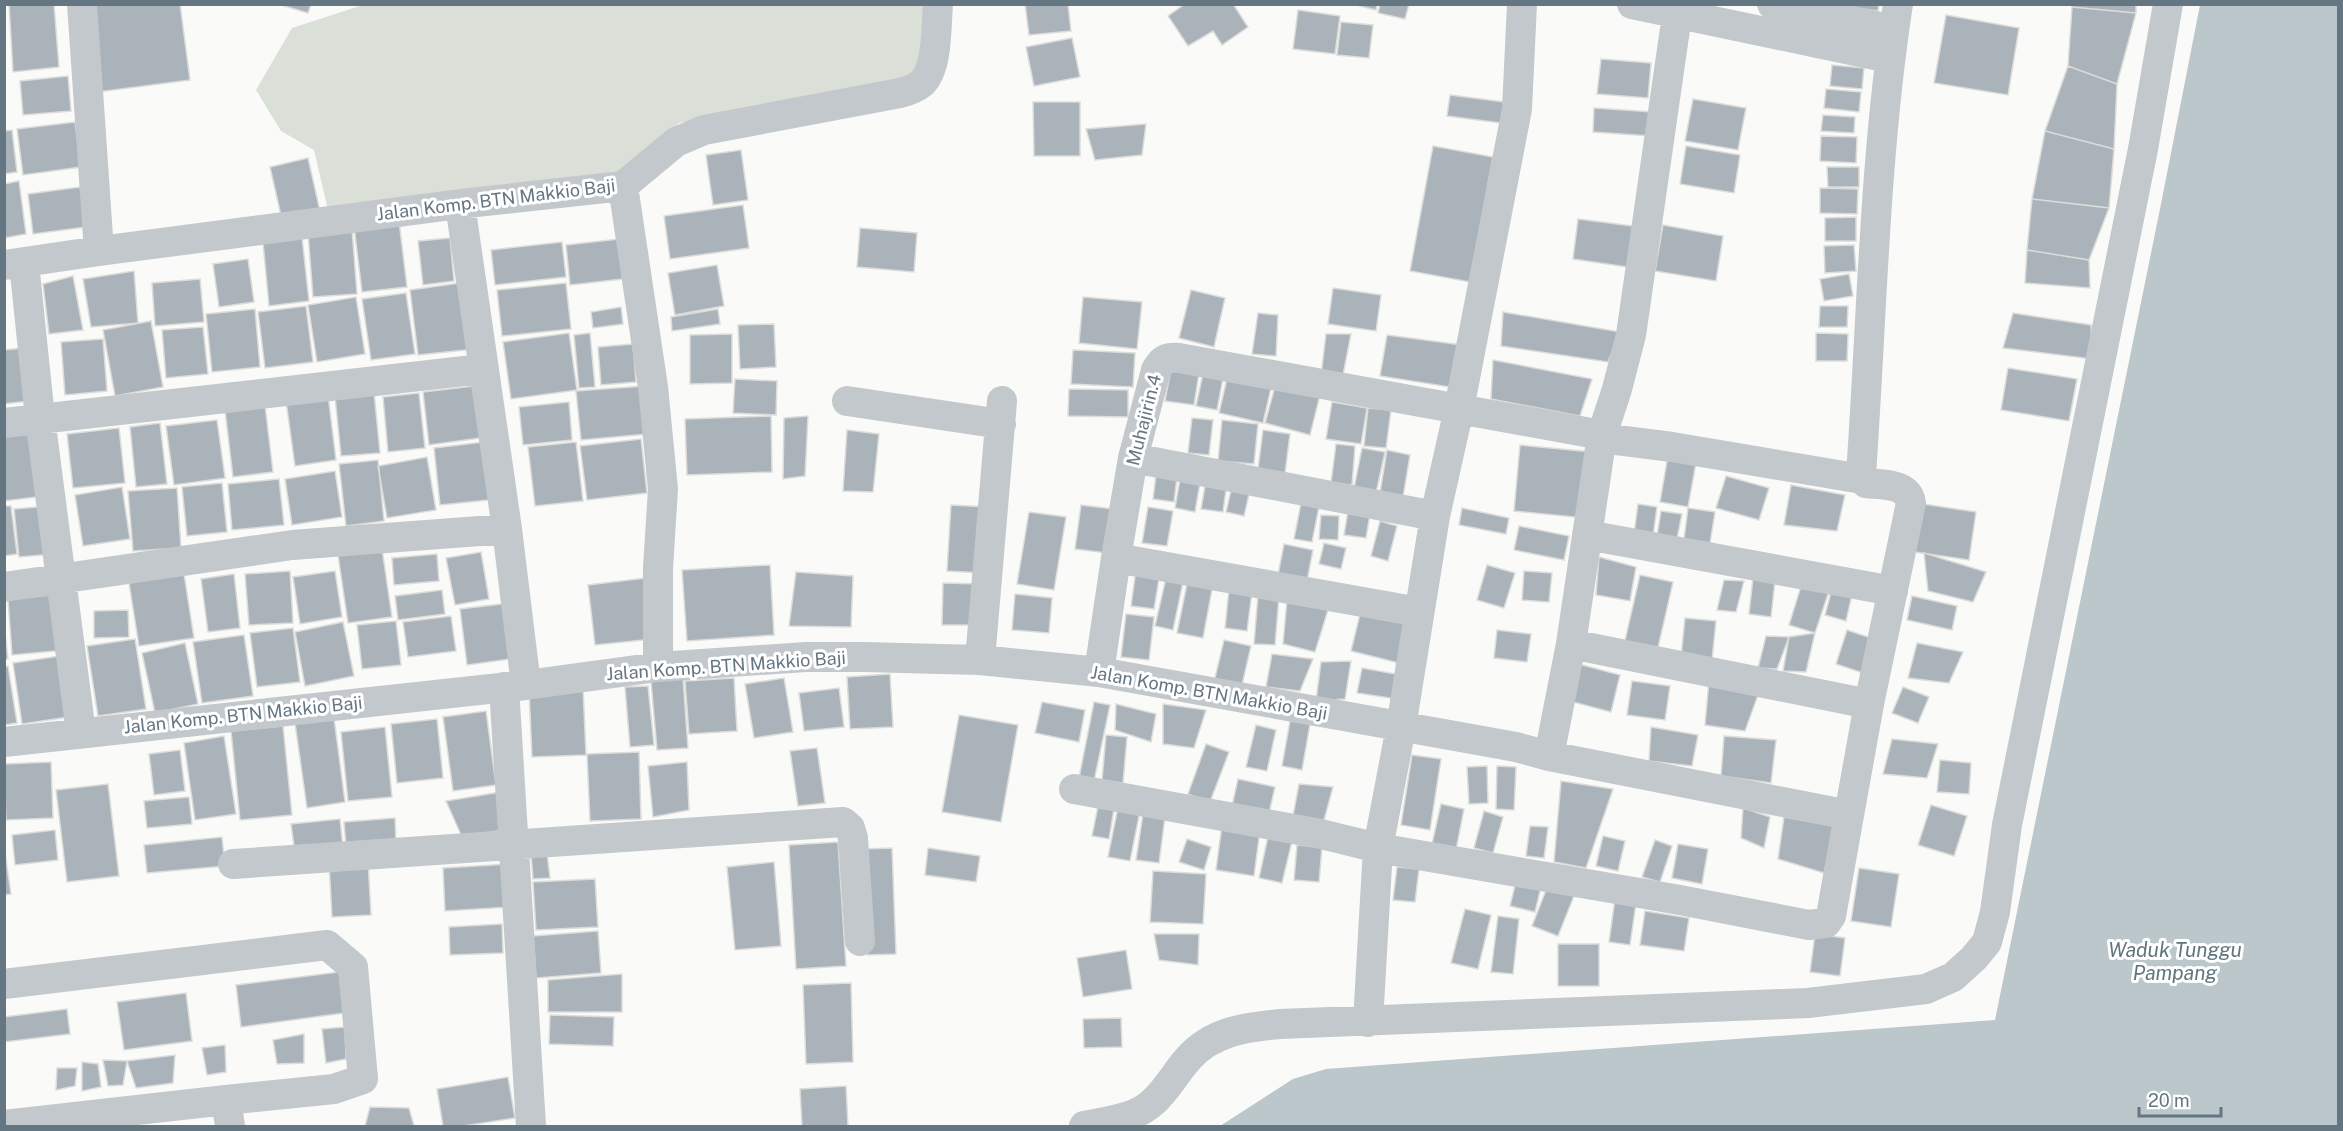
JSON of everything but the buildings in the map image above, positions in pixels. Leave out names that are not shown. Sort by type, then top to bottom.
[{"type":"street","points":[[82,4],[99,251]]},
{"type":"street","name":"Jalan Komp. BTN Makkio Baji","points":[[14,264],[460,204],[622,186],[676,142],[704,130],[914,89],[929,73],[933,62],[938,4]]},
{"type":"street","points":[[1368,1022],[1378,848],[1401,727],[1435,516],[1459,409],[1517,109],[1522,4]]},
{"type":"street","points":[[1632,4],[1677,15],[1757,17],[1894,31]]},
{"type":"street","points":[[1772,4],[1894,31]]},
{"type":"street","points":[[1084,1126],[1120,1119],[1153,1103],[1189,1057],[1209,1041],[1238,1028],[1280,1024],[1808,1003],[1926,989],[1953,977],[1974,958],[1987,942],[1995,912],[2009,814],[2143,149],[2168,4]]},
{"type":"street","points":[[1550,756],[1571,644],[1602,437],[1631,335],[1677,15]]},
{"type":"street","points":[[1862,479],[1865,377],[1877,190],[1894,31]]},
{"type":"street","points":[[622,186],[653,387],[663,489],[658,568],[658,667]]},
{"type":"street","points":[[460,204],[482,369],[507,529],[515,686],[514,846],[531,1126]]},
{"type":"street","points":[[14,264],[40,418],[63,579],[81,733]]},
{"type":"street","name":"Muhajirin.4","points":[[1099,672],[1133,458],[1160,362],[1170,358],[1459,409]]},
{"type":"street","points":[[4,423],[482,369]]},
{"type":"street","points":[[847,400],[1001,413],[980,660]]},
{"type":"street","points":[[1074,789],[1321,834],[1378,848],[1680,900],[1809,925],[1821,925],[1829,920],[1869,704],[1911,503],[1909,494],[1904,489],[1866,483],[1862,479],[1602,437],[1459,409]]},
{"type":"street","points":[[1133,458],[1435,516]]},
{"type":"street","points":[[4,587],[292,545],[507,529]]},
{"type":"street","points":[[1587,535],[1893,591]]},
{"type":"street","points":[[1116,558],[1419,612]]},
{"type":"street","points":[[1571,644],[1869,704]]},
{"type":"street","name":"Jalan Komp. BTN Makkio Baji","points":[[4,742],[515,686],[658,667],[806,657],[980,660],[1099,672],[1516,747],[1550,756],[1849,814]]},
{"type":"street","points":[[233,864],[843,822],[850,828],[853,838],[861,941]]},
{"type":"street","points":[[4,984],[327,945],[353,967],[363,1079],[334,1089],[228,1113],[4,1125]]},
{"type":"shaded area","points":[[363,5],[923,5],[924,17],[917,75],[853,92],[679,123],[616,175],[328,210],[314,150],[281,131],[256,90],[292,28]]},
{"type":"water","name":"Waduk Tunggu Pampang","points":[[2200,5],[2338,5],[2338,1126],[1220,1126],[1293,1079],[1326,1069],[1995,1020]]}]
